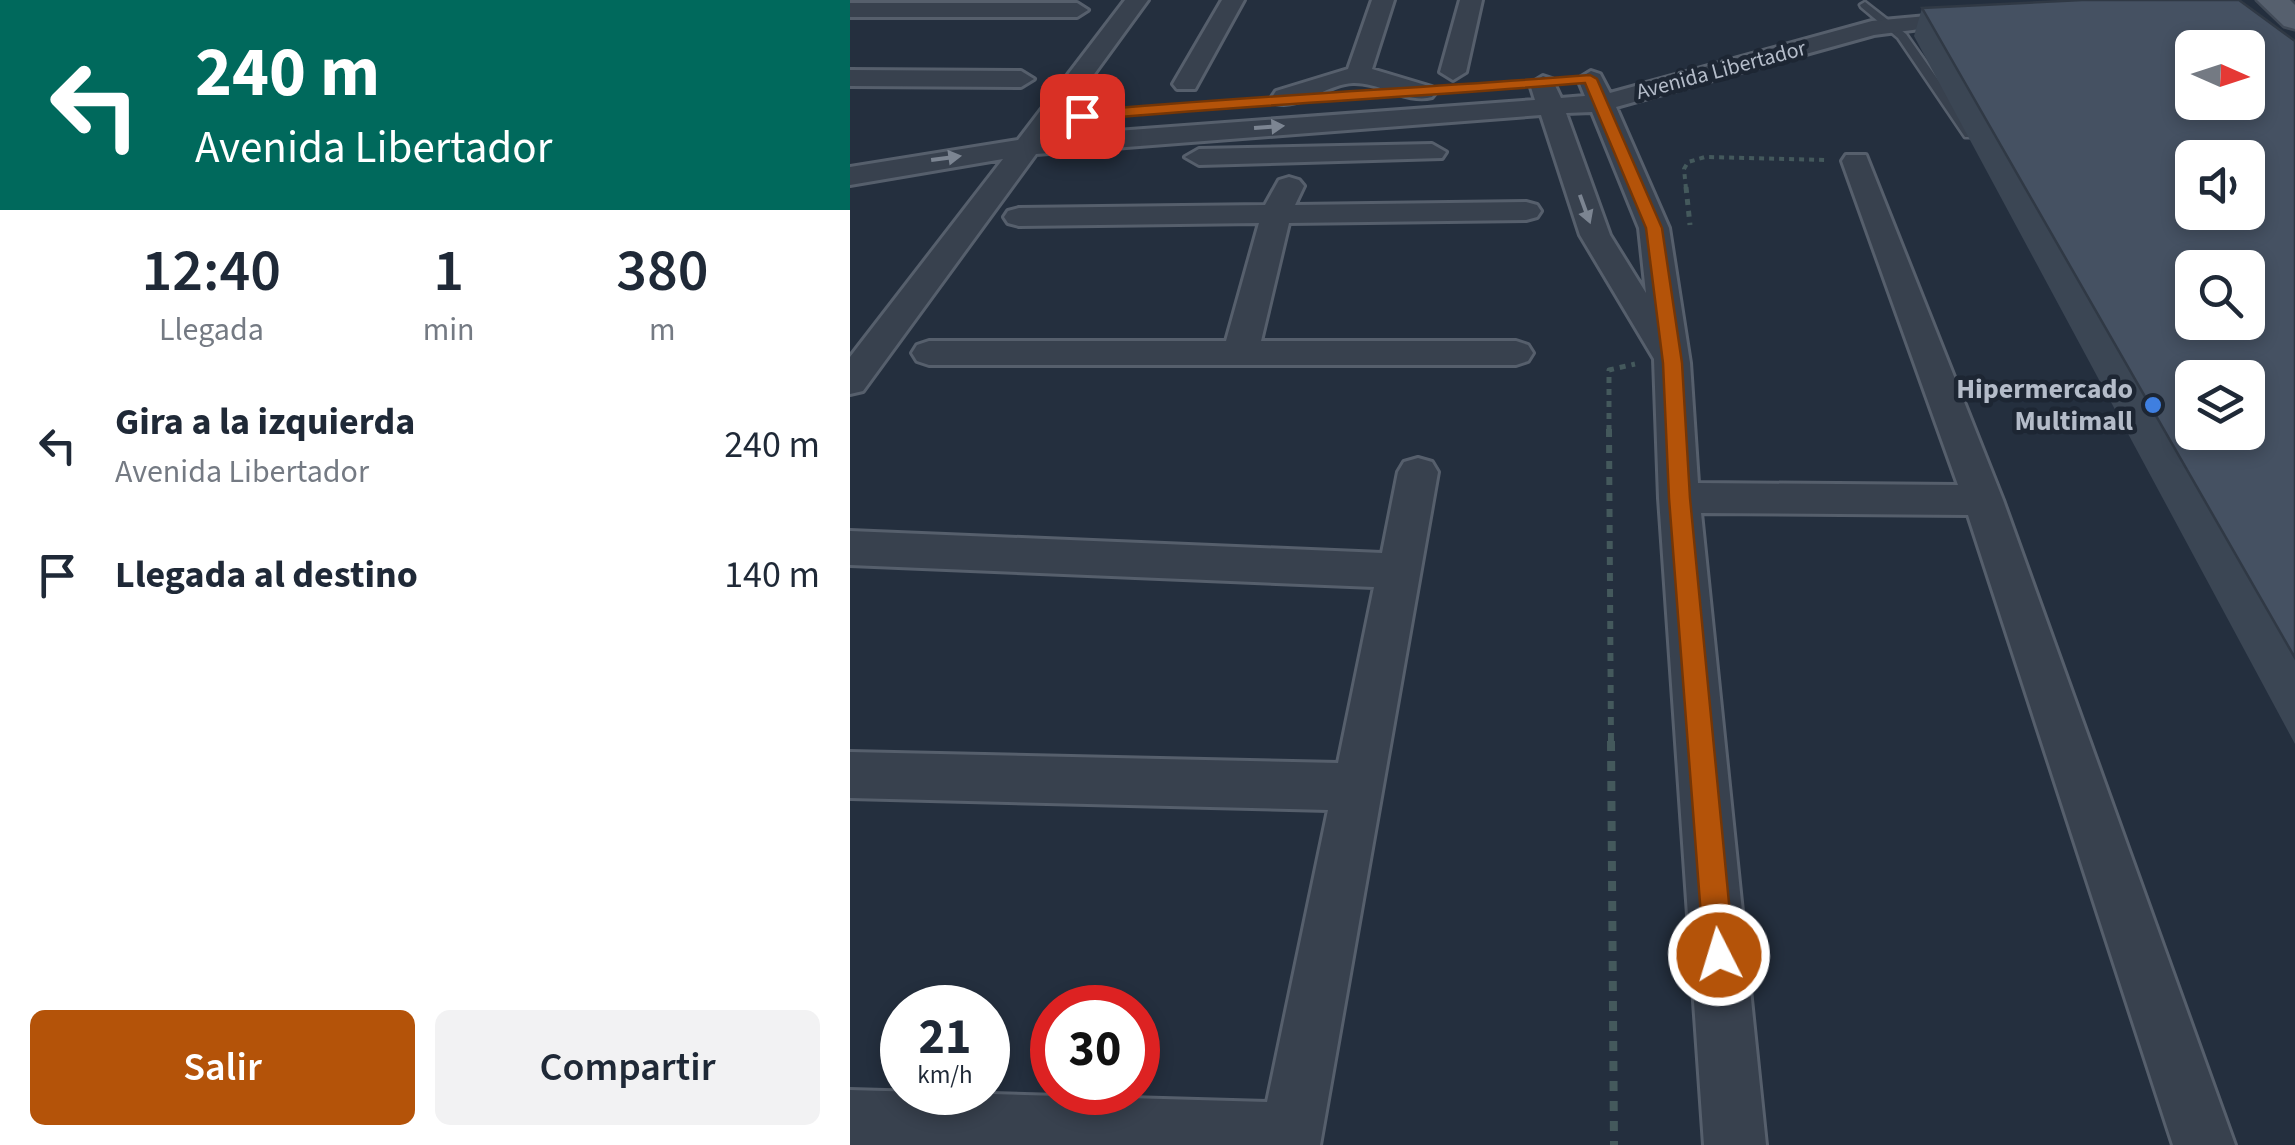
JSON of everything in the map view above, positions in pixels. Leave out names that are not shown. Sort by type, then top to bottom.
[{"type":"main road","points":[[2259,8],[2295,20]]},
{"type":"main road","points":[[2259,8],[2285,49]]},
{"type":"street","points":[[850,9],[859,0]]},
{"type":"street","points":[[850,382],[1137,0]]},
{"type":"street","points":[[1188,98],[1233,0]]},
{"type":"street","points":[[1383,0],[1359,72],[1423,92]]},
{"type":"street","points":[[1453,72],[1471,0]]},
{"type":"street","name":"Avenida Libertador","points":[[1596,91],[1865,5],[1934,0]]},
{"type":"street","points":[[850,9],[1077,10]]},
{"type":"street","name":"Avenida Libertador","points":[[850,176],[1030,146],[1314,123],[1596,91],[1872,28],[1994,15]]},
{"type":"street","name":"Avenida Libertador","points":[[1359,72],[1276,98],[1423,92],[1547,97]]},
{"type":"street","points":[[850,78],[1021,79]]},
{"type":"street","points":[[1596,91],[1654,228],[1672,363],[1735,1145]]},
{"type":"street","points":[[1240,354],[1277,212],[1302,158],[1322,96]]},
{"type":"street","points":[[1547,97],[1594,235],[1672,363]]},
{"type":"street","points":[[850,152],[1088,115]]},
{"type":"street","points":[[1564,147],[1618,141]]},
{"type":"street","points":[[1159,157],[1302,158],[1432,152]]},
{"type":"street","points":[[1856,161],[1983,500],[2204,1145]]},
{"type":"street","points":[[1019,217],[1526,211]]},
{"type":"street","points":[[929,353],[1516,353]]},
{"type":"street","points":[[850,1121],[1290,1140],[1418,472]]},
{"type":"street","points":[[1680,498],[1983,500]]},
{"type":"street","points":[[850,548],[1399,571]]},
{"type":"street","points":[[850,775],[1358,787]]},
{"type":"lane","points":[[1865,5],[1892,26],[1976,142]]},
{"type":"path","points":[[1691,228],[1684,169],[1688,162],[1706,157],[1856,161]]},
{"type":"path","points":[[1614,1145],[1609,370],[1622,364],[1672,363]]},
{"type":"building","name":"Hipermercado Multimall","points":[[2082,0],[2239,0],[2295,41],[2295,658],[2176,450],[2265,450],[2265,360],[2175,360],[2175,449],[1922,8]]},
{"type":"place","name":"Hipermercado Multimall","points":[[2153,405]]},
{"type":"route","points":[[1082,116],[1285,97],[1423,92],[1590,79],[1654,228],[1672,363],[1719,955]]}]
